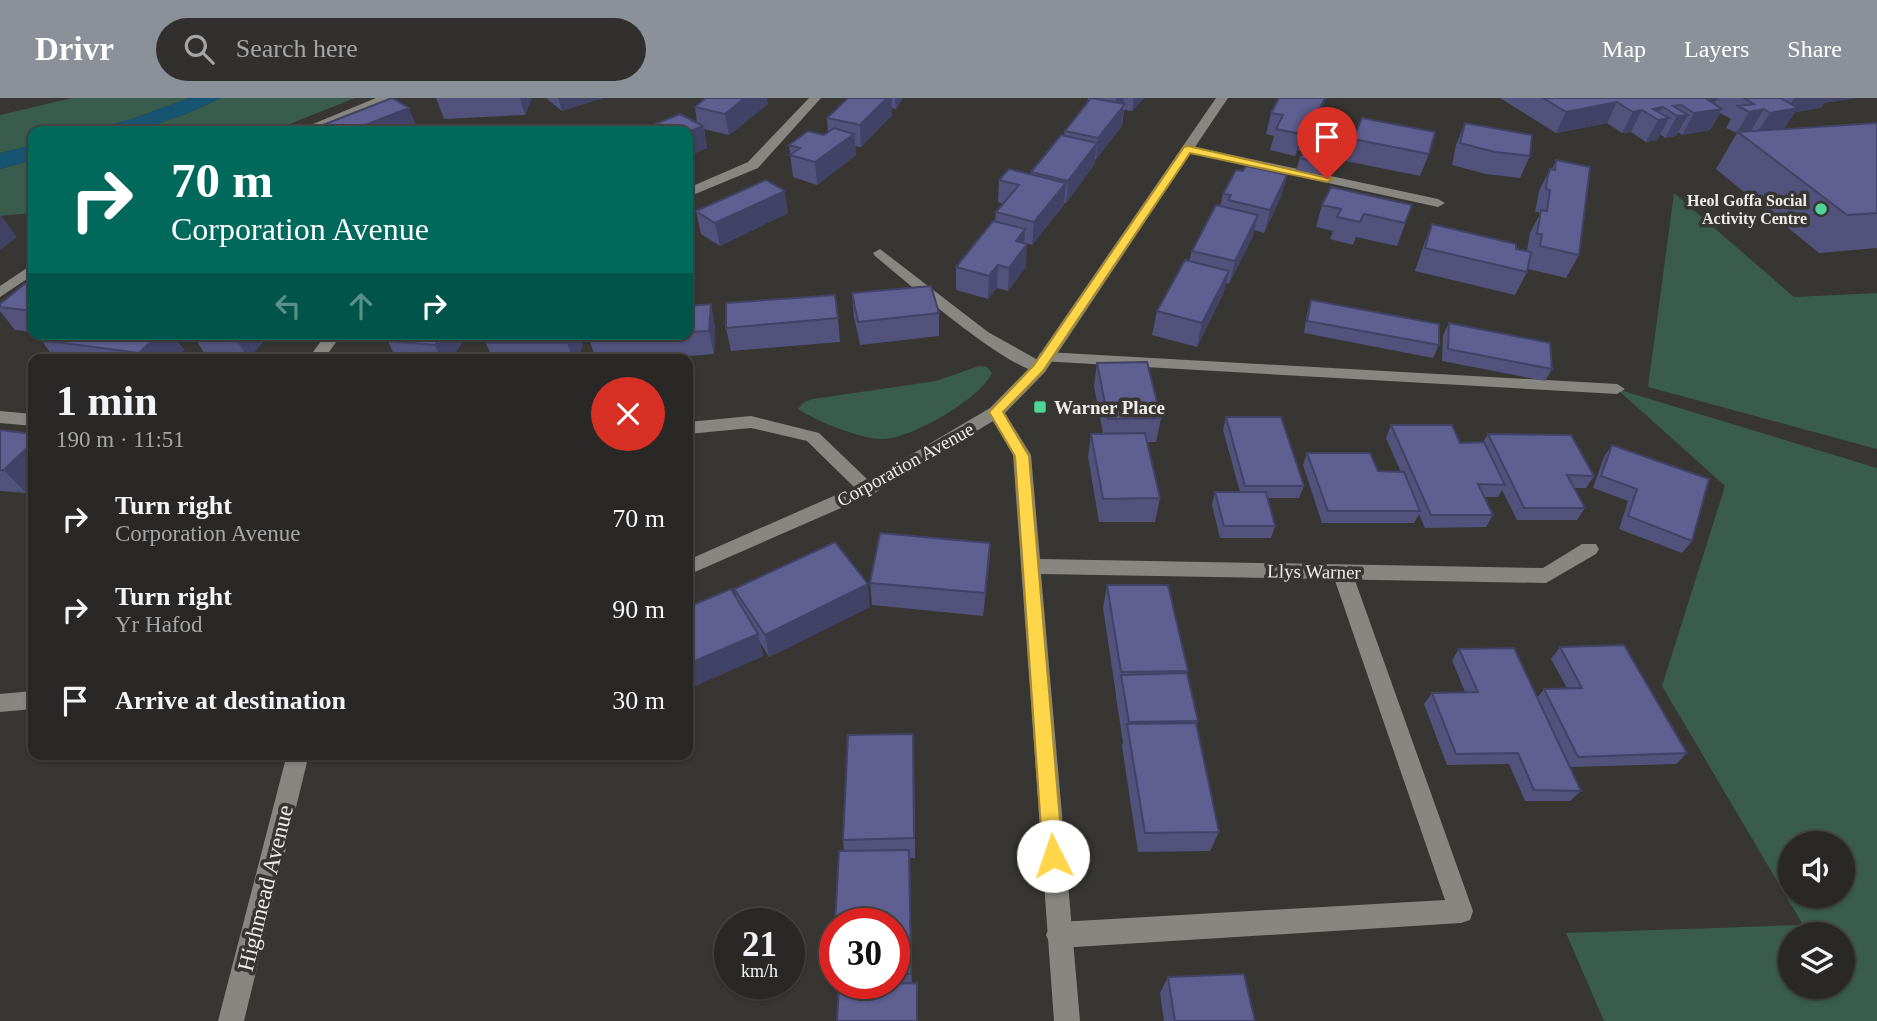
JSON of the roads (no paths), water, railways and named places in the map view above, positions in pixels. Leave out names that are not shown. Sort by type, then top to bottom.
[{"type":"street","points":[[315,126],[387,98]]},
{"type":"street","points":[[693,191],[752,165],[815,98]]},
{"type":"street","name":"Corporation Avenue","points":[[693,566],[867,489],[996,412],[1043,363],[1222,98]]},
{"type":"street","points":[[1188,149],[1438,203]]},
{"type":"street","points":[[880,253],[982,335],[1043,363],[1617,389]]},
{"type":"street","points":[[0,293],[28,272]]},
{"type":"street","points":[[996,412],[1022,456],[1067,1021]]},
{"type":"street","points":[[0,417],[28,420]]},
{"type":"street","points":[[693,428],[751,422],[813,437],[867,489]]},
{"type":"street","name":"Llys Warner","points":[[1031,566],[1546,576],[1589,549]]},
{"type":"street","points":[[1059,935],[1461,911],[1342,572]]},
{"type":"street","points":[[0,703],[28,700]]},
{"type":"street","name":"Highmead Avenue","points":[[231,1021],[296,760]]},
{"type":"water","points":[[189,98],[221,98],[151,126],[108,126]]},
{"type":"water","points":[[28,146],[28,161],[0,169],[0,153]]},
{"type":"place","name":"Heol Goffa Social Activity Centre","points":[[1821,209]]},
{"type":"place","name":"Warner Place","points":[[1040,407]]}]
